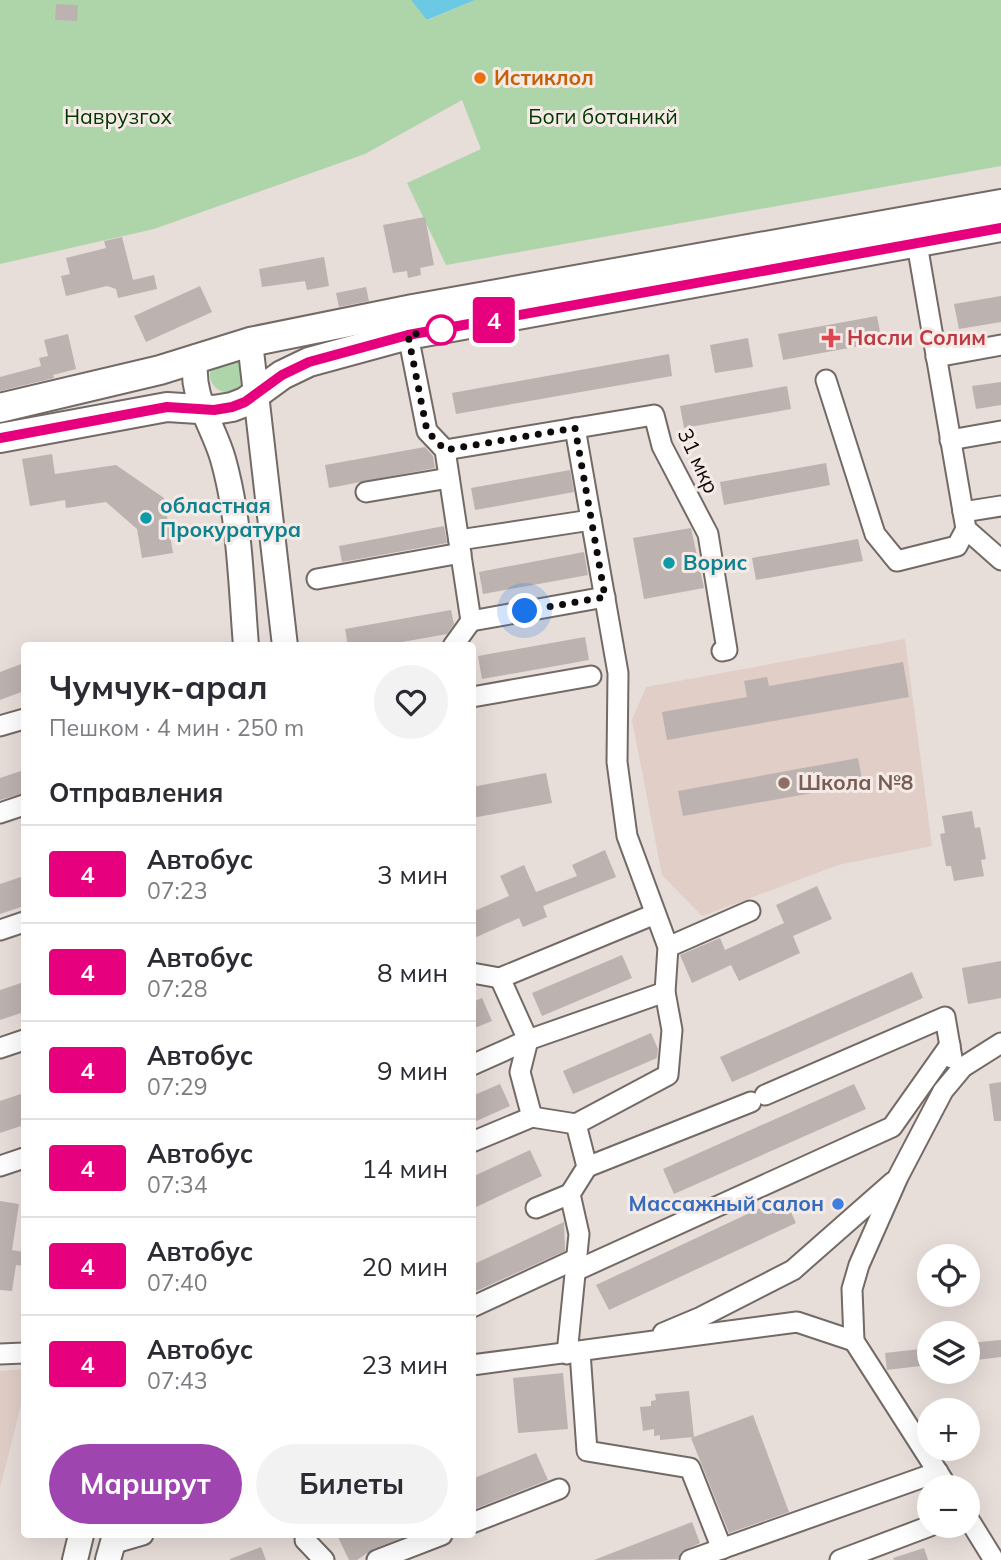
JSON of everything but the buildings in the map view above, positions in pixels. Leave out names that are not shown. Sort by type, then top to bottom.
[{"type":"highway","points":[[0,408],[160,370],[250,342],[413,309],[1001,204]]},
{"type":"highway","points":[[0,438],[167,407],[232,407],[309,362],[408,335],[1001,228]]},
{"type":"main road","points":[[250,342],[285,642]]},
{"type":"main road","points":[[196,357],[194,382],[223,458],[236,527],[246,642]]},
{"type":"main road","points":[[75,1560],[80,1538]]},
{"type":"street","points":[[826,380],[875,534],[897,561],[957,546],[964,521],[917,244]]},
{"type":"street","points":[[408,335],[427,431],[445,450],[471,621]]},
{"type":"street","points":[[936,357],[1001,345]]},
{"type":"street","name":"31 мкр","points":[[445,450],[654,415],[662,446],[708,534],[725,651]]},
{"type":"street","points":[[476,1140],[532,1117],[576,1124],[668,1075],[672,1030],[665,992],[668,947],[627,836],[617,762],[618,673],[575,428]]},
{"type":"street","points":[[950,440],[1001,432]]},
{"type":"street","points":[[366,492],[449,478]]},
{"type":"street","points":[[964,521],[1001,506]]},
{"type":"street","points":[[317,579],[591,520]]},
{"type":"street","points":[[964,521],[1001,560]]},
{"type":"street","points":[[453,642],[471,621],[605,597]]},
{"type":"street","points":[[476,696],[591,676]]},
{"type":"street","points":[[0,726],[21,720]]},
{"type":"street","points":[[0,813],[21,806]]},
{"type":"street","points":[[668,947],[750,911]]},
{"type":"street","points":[[476,975],[500,978],[655,914]]},
{"type":"street","points":[[0,930],[21,923]]},
{"type":"street","points":[[500,978],[528,1040],[520,1073],[532,1117]]},
{"type":"street","points":[[476,1063],[528,1040],[665,992]]},
{"type":"street","points":[[536,1208],[570,1194],[587,1167],[758,1099],[945,1017],[955,1074]]},
{"type":"street","points":[[0,1048],[21,1041]]},
{"type":"street","points":[[940,1475],[854,1341],[852,1289],[859,1265],[898,1177],[943,1091],[955,1074],[977,1056],[1001,1043]]},
{"type":"street","points":[[476,1305],[576,1265],[892,1127],[950,1045]]},
{"type":"street","points":[[576,1124],[587,1167]]},
{"type":"street","points":[[0,1166],[21,1159]]},
{"type":"street","points":[[573,1353],[665,1333],[793,1270],[898,1177]]},
{"type":"street","points":[[570,1194],[579,1234],[573,1353],[587,1451],[691,1468],[715,1554]]},
{"type":"street","points":[[476,1365],[797,1322],[854,1341]]},
{"type":"street","points":[[0,1354],[21,1353]]},
{"type":"street","points":[[690,1560],[917,1488]]},
{"type":"street","points":[[476,1521],[559,1489]]},
{"type":"street","points":[[840,1560],[917,1531]]},
{"type":"street","points":[[980,1537],[994,1560]]},
{"type":"street","points":[[112,1546],[135,1538]]},
{"type":"street","points":[[377,1560],[434,1538]]},
{"type":"street","points":[[305,1540],[324,1560]]},
{"type":"shaded area","name":"Школа №8","points":[[905,639],[932,846],[838,865],[702,916],[662,875],[632,720],[646,687]]},
{"type":"shaded area","points":[[21,1369],[21,1405],[0,1488],[0,1371]]},
{"type":"green space","points":[[0,0],[411,0],[428,20],[475,0],[1001,0],[1001,166],[446,265],[407,183],[481,149],[462,100],[365,154],[154,229],[0,264]]},
{"type":"green space","points":[[227,358],[239,363],[244,375],[239,387],[227,392],[215,387],[210,375],[215,363]]},
{"type":"water","points":[[411,0],[475,0],[427,20]]},
{"type":"bus line","name":"4","points":[[0,438],[167,407],[214,410],[232,407],[245,402],[282,375],[309,362],[408,335],[1001,228]]},
{"type":"place","name":"Истиклол","points":[[480,78]]},
{"type":"place","name":"Насли Солим","points":[[831,338]]},
{"type":"place","name":"областная Прокуратура","points":[[146,518]]},
{"type":"place","name":"Ворис","points":[[669,563]]},
{"type":"place","name":"Школа №8","points":[[784,783]]},
{"type":"place","name":"Массажный салон","points":[[838,1204]]},
{"type":"route","points":[[441,330],[408,335],[427,431],[445,450],[575,428],[605,597],[525,611]]},
{"type":"park label","name":"Наврузгох","points":[[118,117]]},
{"type":"park label","name":"Боги ботаникй","points":[[603,117]]}]
